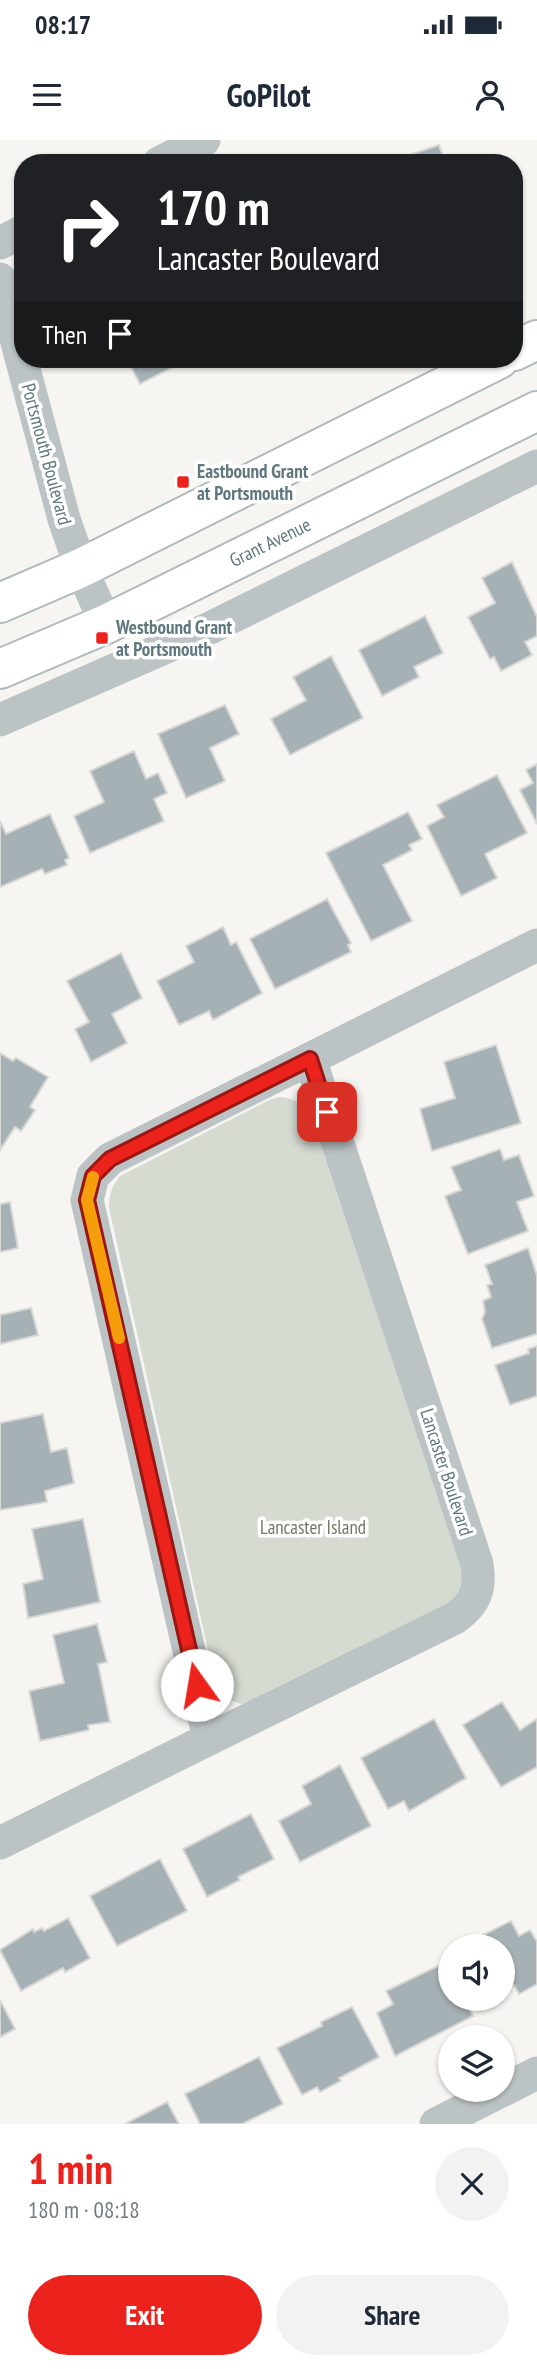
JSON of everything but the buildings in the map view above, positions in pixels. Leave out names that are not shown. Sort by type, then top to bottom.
[{"type":"main road","points":[[0,603],[81,568],[481,368]]},
{"type":"main road","name":"Grant Avenue","points":[[0,669],[106,624],[537,411]]},
{"type":"street","points":[[177,154],[204,140]]},
{"type":"street","name":"Portsmouth Boulevard","points":[[0,279],[14,332]]},
{"type":"street","name":"Portsmouth Boulevard","points":[[24,368],[64,519],[81,568],[106,624]]},
{"type":"street","points":[[0,720],[210,628],[537,466]]},
{"type":"street","points":[[209,1739],[87,1200],[93,1176],[110,1159],[537,945]]},
{"type":"street","name":"Lancaster Boulevard","points":[[0,1843],[455,1618],[468,1609],[477,1596],[477,1564],[310,1059]]},
{"type":"street","points":[[436,2124],[537,2073]]},
{"type":"green space","name":"Lancaster Island","points":[[279,1097],[298,1103],[312,1118],[463,1571],[464,1582],[456,1603],[245,1705],[227,1697],[215,1681],[109,1203],[111,1190],[120,1176]]},
{"type":"slow traffic","points":[[93,1177],[87,1200],[119,1338]]},
{"type":"place","name":"Eastbound Grant at Portsmouth","points":[[183,482]]},
{"type":"place","name":"Westbound Grant at Portsmouth","points":[[102,638]]},
{"type":"route","points":[[197,1685],[87,1200],[93,1176],[110,1159],[310,1059],[327,1112]]}]
